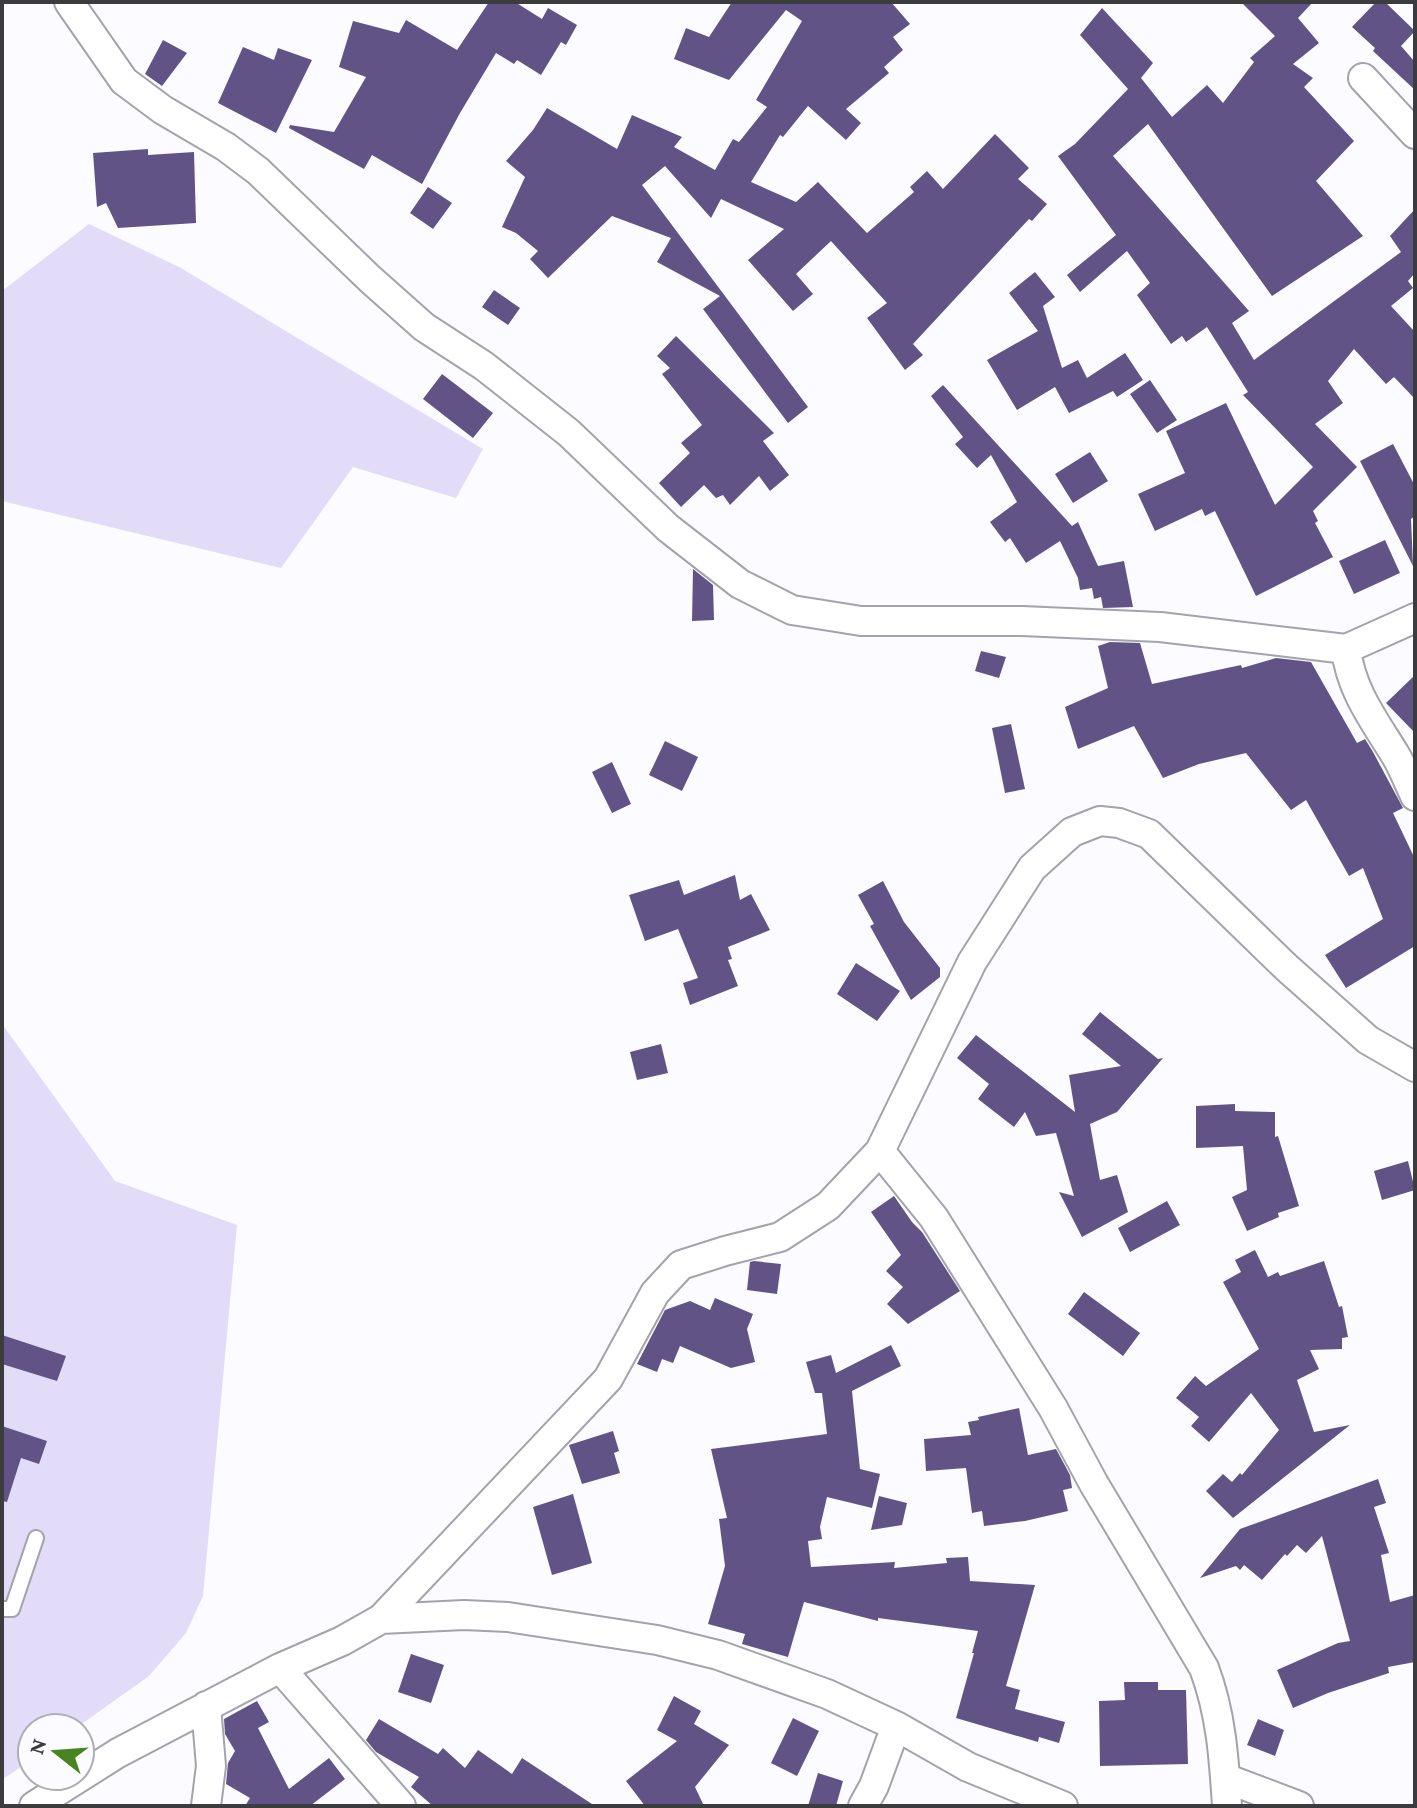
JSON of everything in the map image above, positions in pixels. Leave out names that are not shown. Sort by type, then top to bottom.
[{"type":"street","points":[[69,2],[124,81],[258,171],[424,327],[484,366],[569,433],[668,528],[740,584],[792,610],[861,621],[1022,621],[1160,627],[1346,649],[1415,618]]},
{"type":"street","points":[[1363,78],[1415,134]]},
{"type":"street","points":[[1346,649],[1348,672],[1360,699],[1398,760],[1415,796]]},
{"type":"street","points":[[40,1805],[118,1753],[381,1619],[608,1379],[655,1293],[681,1265],[780,1237],[828,1206],[880,1151],[972,962],[1032,868],[1072,832],[1100,821],[1119,823],[1149,834],[1286,967],[1368,1040],[1415,1067]]},
{"type":"street","points":[[880,1151],[934,1218],[1053,1408],[1094,1484],[1204,1668],[1215,1698],[1222,1735],[1226,1792],[1299,1806]]},
{"type":"street","points":[[381,1619],[464,1615],[508,1617],[657,1640],[718,1655],[813,1689],[896,1726],[968,1767],[1063,1806]]},
{"type":"street","points":[[280,1668],[401,1806]]},
{"type":"street","points":[[206,1706],[211,1766],[206,1806]]},
{"type":"street","points":[[863,1806],[874,1786],[896,1726]]},
{"type":"lane","points":[[2,1609],[12,1609],[36,1538]]},
{"type":"shaded area","points":[[89,224],[179,267],[483,449],[456,498],[353,467],[281,568],[2,501],[2,291]]},
{"type":"shaded area","points":[[2,1024],[115,1181],[237,1225],[203,1596],[186,1633],[149,1676],[96,1714],[16,1712],[16,1770],[2,1780]]},
{"type":"building","points":[[489,2],[515,2],[542,19],[548,8],[577,25],[566,45],[561,42],[541,75],[517,60],[514,64],[496,53],[422,184],[372,155],[364,169],[289,128],[290,125],[334,132],[366,77],[339,67],[353,21],[399,33],[406,20],[457,50]]},
{"type":"building","points":[[732,2],[891,2],[910,24],[893,37],[903,50],[884,67],[889,73],[846,109],[861,123],[846,140],[808,106],[783,137],[780,135],[751,182],[796,202],[818,182],[867,233],[914,192],[910,187],[927,171],[943,189],[995,134],[1029,168],[1018,179],[1047,204],[1032,221],[1029,219],[913,344],[923,355],[905,370],[867,318],[887,303],[831,241],[796,274],[813,294],[793,311],[748,260],[784,229],[721,199],[711,218],[665,166],[642,185],[808,407],[788,423],[703,309],[720,296],[657,262],[671,238],[612,216],[548,278],[530,259],[538,251],[516,233],[502,227],[525,177],[506,161],[547,108],[617,149],[632,115],[682,137],[674,147],[715,170],[733,139],[739,142],[767,107],[756,100],[802,21],[786,10],[729,80],[674,59],[686,28],[709,37]]},
{"type":"building","points":[[1241,2],[1313,2],[1298,18],[1319,43],[1293,64],[1313,78],[1304,87],[1354,141],[1316,181],[1363,236],[1272,296],[1148,124],[1113,156],[1249,311],[1232,323],[1254,360],[1401,252],[1390,236],[1415,209],[1415,273],[1408,281],[1413,288],[1391,306],[1415,332],[1415,399],[1394,377],[1386,384],[1354,349],[1328,381],[1343,403],[1315,424],[1357,467],[1313,511],[1318,521],[1315,523],[1333,557],[1256,596],[1215,511],[1205,516],[1202,509],[1155,531],[1138,494],[1185,473],[1166,431],[1226,403],[1275,505],[1313,467],[1243,395],[1248,392],[1207,327],[1186,342],[1182,336],[1171,344],[1137,295],[1150,283],[1127,251],[1080,292],[1067,275],[1116,235],[1058,156],[1075,144],[1128,89],[1080,35],[1102,8],[1153,63],[1141,78],[1172,117],[1207,85],[1223,103],[1254,62],[1250,58],[1275,36]]},
{"type":"building","points":[[1376,2],[1385,2],[1415,31],[1401,46],[1415,62],[1415,90],[1352,27]]},
{"type":"building","points":[[163,40],[187,53],[162,86],[145,74]]},
{"type":"building","points":[[243,47],[274,60],[278,48],[312,60],[276,133],[218,103]]},
{"type":"building","points":[[148,149],[148,155],[194,152],[196,223],[118,228],[106,203],[97,207],[93,153]]},
{"type":"building","points":[[428,187],[452,203],[433,229],[410,213]]},
{"type":"building","points":[[1035,272],[1055,297],[1043,306],[1062,368],[1078,360],[1087,378],[1125,353],[1143,380],[1117,397],[1113,391],[1069,413],[1055,387],[1017,410],[987,360],[1038,331],[1009,293]]},
{"type":"building","points":[[494,290],[520,308],[508,325],[482,307]]},
{"type":"building","points":[[676,336],[774,433],[763,441],[789,475],[770,491],[759,476],[730,505],[723,495],[716,498],[704,485],[681,507],[659,483],[690,453],[681,443],[702,425],[662,374],[670,368],[657,356]]},
{"type":"building","points":[[442,374],[493,413],[473,438],[423,399]]},
{"type":"building","points":[[1150,380],[1177,420],[1157,433],[1130,394]]},
{"type":"building","points":[[943,385],[1072,526],[1078,522],[1098,566],[1124,561],[1133,607],[1103,608],[1101,597],[1094,599],[1092,588],[1080,590],[1078,578],[1060,541],[1026,563],[1010,538],[1005,542],[990,522],[1017,502],[991,455],[977,468],[955,444],[963,437],[931,396]]},
{"type":"building","points":[[1393,444],[1415,486],[1415,516],[1411,519],[1413,566],[1360,461]]},
{"type":"building","points":[[1090,452],[1108,481],[1073,503],[1055,474]]},
{"type":"building","points":[[1385,540],[1400,573],[1354,594],[1339,561]]},
{"type":"building","points":[[693,569],[713,585],[714,620],[692,621]]},
{"type":"building","points":[[1110,642],[1140,643],[1152,684],[1241,665],[1242,668],[1276,658],[1311,662],[1357,743],[1365,739],[1403,808],[1393,813],[1415,859],[1415,946],[1346,988],[1325,955],[1383,919],[1363,868],[1349,876],[1306,800],[1291,810],[1246,753],[1199,764],[1163,778],[1134,726],[1078,749],[1065,707],[1108,688],[1098,646]]},
{"type":"building","points":[[981,651],[1006,657],[999,678],[975,671]]},
{"type":"building","points":[[1415,675],[1415,733],[1386,703]]},
{"type":"building","points":[[1011,724],[1025,789],[1005,793],[992,728]]},
{"type":"building","points":[[665,741],[698,757],[682,791],[649,775]]},
{"type":"building","points":[[612,762],[631,804],[612,813],[592,772]]},
{"type":"building","points":[[735,875],[740,900],[751,894],[770,930],[728,947],[732,959],[728,960],[738,986],[690,1005],[683,983],[698,978],[678,929],[645,941],[629,895],[679,880],[684,895]]},
{"type":"building","points":[[883,881],[904,922],[940,968],[940,977],[911,1000],[870,926],[874,924],[858,895]]},
{"type":"building","points":[[856,963],[900,991],[877,1021],[837,994]]},
{"type":"building","points":[[1100,1012],[1158,1059],[1163,1058],[1117,1112],[1090,1124],[1100,1180],[1117,1175],[1128,1212],[1082,1237],[1059,1192],[1074,1196],[1056,1133],[1036,1136],[1025,1112],[1014,1127],[978,1099],[989,1084],[957,1058],[976,1035],[1075,1112],[1069,1075],[1121,1066],[1082,1034]]},
{"type":"building","points":[[661,1044],[668,1073],[637,1080],[630,1052]]},
{"type":"building","points":[[1235,1104],[1235,1111],[1275,1112],[1275,1137],[1278,1136],[1299,1206],[1278,1213],[1279,1217],[1247,1231],[1232,1197],[1247,1190],[1243,1146],[1196,1148],[1196,1106]]},
{"type":"building","points":[[1408,1161],[1415,1190],[1382,1200],[1374,1171]]},
{"type":"building","points":[[894,1196],[922,1232],[960,1291],[908,1324],[887,1304],[903,1287],[886,1271],[901,1255],[871,1212]]},
{"type":"building","points":[[1167,1201],[1180,1225],[1130,1252],[1118,1228]]},
{"type":"building","points":[[1255,1250],[1268,1277],[1324,1261],[1339,1307],[1342,1306],[1348,1337],[1342,1338],[1342,1349],[1310,1350],[1319,1369],[1297,1380],[1314,1432],[1350,1425],[1233,1518],[1206,1491],[1223,1474],[1232,1482],[1240,1473],[1242,1475],[1279,1430],[1251,1393],[1209,1442],[1191,1426],[1199,1417],[1176,1398],[1195,1376],[1206,1386],[1259,1349],[1223,1282],[1241,1272],[1235,1260]]},
{"type":"building","points":[[750,1262],[781,1264],[777,1294],[747,1290]]},
{"type":"building","points":[[1084,1292],[1140,1333],[1123,1356],[1068,1314]]},
{"type":"building","points":[[715,1298],[753,1314],[747,1329],[755,1362],[731,1368],[680,1346],[673,1363],[662,1359],[657,1372],[637,1364],[665,1310],[690,1301],[710,1310]]},
{"type":"building","points":[[2,1335],[66,1356],[57,1381],[2,1364]]},
{"type":"building","points":[[891,1345],[901,1366],[852,1391],[860,1469],[880,1474],[872,1508],[827,1497],[820,1527],[822,1539],[808,1541],[811,1567],[895,1562],[894,1568],[947,1563],[946,1558],[968,1557],[970,1581],[1035,1585],[1006,1686],[1020,1690],[1015,1709],[1065,1722],[1059,1743],[1039,1737],[1038,1742],[956,1718],[978,1631],[878,1618],[878,1621],[804,1602],[788,1657],[742,1644],[745,1634],[708,1624],[725,1566],[719,1519],[727,1518],[711,1449],[827,1434],[822,1393],[815,1393],[806,1362],[831,1355],[836,1373]]},
{"type":"building","points":[[1019,1408],[1028,1455],[1056,1449],[1070,1475],[1072,1488],[1063,1490],[1068,1511],[984,1526],[982,1511],[972,1513],[966,1468],[926,1471],[924,1439],[971,1435],[968,1422]]},
{"type":"building","points":[[2,1426],[47,1441],[39,1464],[21,1458],[7,1502],[2,1501]]},
{"type":"building","points":[[613,1431],[619,1451],[614,1453],[620,1473],[582,1484],[569,1445]]},
{"type":"building","points":[[1378,1479],[1386,1503],[1374,1507],[1389,1553],[1381,1555],[1390,1602],[1415,1595],[1415,1662],[1388,1667],[1389,1673],[1293,1708],[1277,1670],[1338,1643],[1350,1641],[1322,1536],[1306,1553],[1297,1545],[1262,1580],[1244,1565],[1240,1570],[1236,1566],[1200,1578],[1240,1529]]},
{"type":"building","points":[[573,1494],[592,1563],[552,1575],[533,1507]]},
{"type":"building","points":[[879,1496],[907,1503],[902,1525],[871,1530]]},
{"type":"building","points":[[411,1654],[444,1665],[431,1703],[398,1692]]},
{"type":"building","points":[[1124,1682],[1158,1682],[1158,1690],[1186,1690],[1188,1764],[1100,1766],[1099,1701],[1125,1700]]},
{"type":"building","points":[[674,1696],[701,1711],[694,1724],[729,1745],[695,1787],[704,1806],[645,1806],[626,1781],[677,1741],[657,1730]]},
{"type":"building","points":[[257,1701],[269,1722],[258,1728],[289,1789],[329,1758],[345,1779],[310,1806],[245,1806],[250,1798],[226,1784],[228,1763],[235,1751],[225,1734],[224,1719]]},
{"type":"building","points":[[793,1718],[819,1731],[797,1776],[771,1763]]},
{"type":"building","points":[[379,1719],[438,1754],[443,1748],[465,1768],[478,1750],[512,1774],[522,1758],[595,1806],[433,1806],[411,1787],[419,1777],[376,1752],[366,1740]]},
{"type":"building","points":[[1258,1719],[1284,1730],[1275,1756],[1247,1745]]},
{"type":"building","points":[[818,1773],[843,1781],[836,1806],[808,1806]]}]
